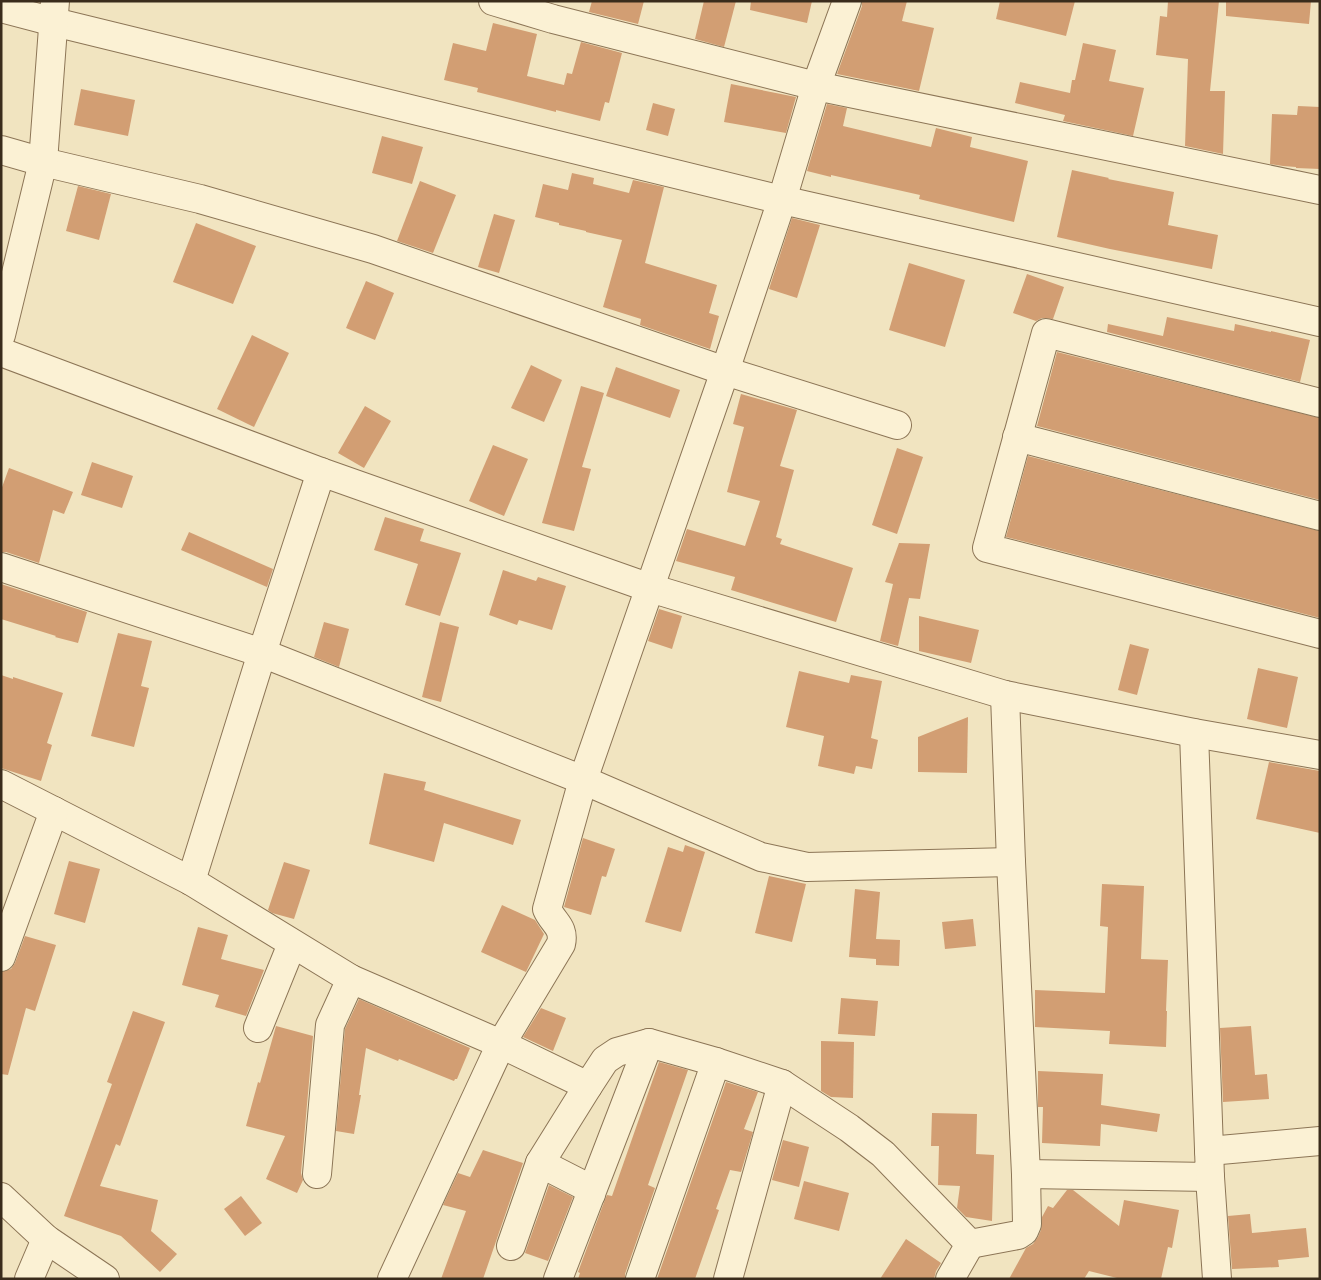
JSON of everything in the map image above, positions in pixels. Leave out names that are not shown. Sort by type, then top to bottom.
[{"type":"street","points":[[493,1],[556,10],[816,86],[1320,190]]},
{"type":"street","points":[[392,1279],[501,1044],[561,944],[561,931],[546,910],[583,780],[725,371],[782,200],[816,86],[847,1]]},
{"type":"street","points":[[1,8],[54,12],[782,200],[1320,322]]},
{"type":"street","points":[[1,336],[44,162],[54,12]]},
{"type":"street","points":[[1,150],[200,199],[374,248],[725,371],[897,425]]},
{"type":"street","points":[[1320,403],[1046,333],[987,548],[1320,634]]},
{"type":"street","points":[[1,352],[321,472],[650,588],[1005,695],[1194,733],[1320,755]]},
{"type":"street","points":[[1017,437],[1320,516]]},
{"type":"street","points":[[191,881],[321,472]]},
{"type":"street","points":[[1,567],[262,653],[583,780],[761,857],[807,867],[1011,862]]},
{"type":"street","points":[[970,1244],[1018,1236],[1027,1224],[1005,695]]},
{"type":"street","points":[[1194,733],[1209,1164],[1217,1279]]},
{"type":"street","points":[[1,784],[191,881],[350,979],[501,1044],[588,1086]]},
{"type":"street","points":[[1,957],[54,811]]},
{"type":"street","points":[[258,1028],[292,944]]},
{"type":"street","points":[[317,1174],[330,1025],[350,979]]},
{"type":"street","points":[[511,1246],[540,1163],[605,1060],[617,1052],[649,1043],[716,1062],[782,1084],[849,1128],[883,1154],[970,1244]]},
{"type":"street","points":[[558,1279],[649,1043]]},
{"type":"street","points":[[640,1279],[716,1062]]},
{"type":"street","points":[[728,1279],[782,1084]]},
{"type":"street","points":[[1026,1174],[1209,1164],[1320,1141]]},
{"type":"street","points":[[540,1163],[583,1185],[591,1194]]},
{"type":"street","points":[[1,1198],[46,1239],[105,1279]]},
{"type":"street","points":[[29,1279],[46,1239]]},
{"type":"street","points":[[950,1279],[970,1244]]},
{"type":"building","points":[[592,1],[644,1],[638,24],[589,12]]},
{"type":"building","points":[[704,1],[736,1],[724,47],[695,39]]},
{"type":"building","points":[[751,1],[812,1],[807,23],[750,10]]},
{"type":"building","points":[[862,1],[907,1],[902,21],[934,28],[919,91],[837,74],[862,6]]},
{"type":"building","points":[[1000,1],[1075,1],[1066,36],[996,19]]},
{"type":"building","points":[[1168,1],[1219,1],[1210,91],[1225,91],[1223,154],[1185,146],[1188,59],[1156,55],[1160,16],[1167,17]]},
{"type":"building","points":[[1226,1],[1311,1],[1309,24],[1226,16]]},
{"type":"building","points":[[493,23],[537,34],[527,76],[564,85],[567,73],[572,74],[581,42],[622,53],[609,103],[605,102],[600,121],[477,92],[478,88],[444,80],[453,43],[486,51]]},
{"type":"building","points":[[1083,43],[1116,50],[1109,81],[1144,88],[1133,136],[1063,121],[1065,115],[1015,103],[1020,82],[1070,93],[1072,80],[1075,80]]},
{"type":"building","points":[[731,84],[796,97],[786,133],[724,122]]},
{"type":"building","points":[[81,89],[135,100],[128,136],[74,125]]},
{"type":"building","points":[[653,103],[675,109],[668,136],[646,130]]},
{"type":"building","points":[[827,104],[847,108],[843,126],[931,147],[936,128],[972,137],[970,147],[1028,161],[1014,222],[919,199],[920,195],[807,171]]},
{"type":"building","points":[[1298,106],[1320,107],[1320,169],[1270,164],[1272,114],[1297,115]]},
{"type":"building","points":[[382,136],[423,147],[412,184],[372,173]]},
{"type":"building","points":[[1072,170],[1174,192],[1168,225],[1218,235],[1212,269],[1057,237]]},
{"type":"building","points":[[572,173],[594,178],[593,184],[629,193],[633,180],[664,187],[645,263],[717,285],[709,313],[719,316],[710,349],[640,325],[641,319],[603,307],[622,240],[559,225],[559,223],[535,217],[543,184],[568,190]]},
{"type":"building","points":[[420,181],[456,195],[433,253],[397,241]]},
{"type":"building","points":[[78,186],[111,194],[99,240],[66,231]]},
{"type":"building","points":[[494,214],[515,220],[499,273],[478,267]]},
{"type":"building","points":[[792,218],[820,225],[797,298],[769,289]]},
{"type":"building","points":[[196,223],[256,246],[233,304],[173,282]]},
{"type":"building","points":[[909,263],[965,280],[945,347],[889,330]]},
{"type":"building","points":[[1027,274],[1064,287],[1053,319],[1042,318],[1036,321],[1013,313]]},
{"type":"building","points":[[366,281],[394,293],[375,340],[346,328]]},
{"type":"building","points":[[1167,317],[1234,331],[1235,324],[1310,340],[1300,382],[1107,332],[1108,324],[1163,336]]},
{"type":"building","points":[[252,335],[289,353],[254,427],[217,409]]},
{"type":"building","points":[[1057,352],[1320,418],[1320,500],[1037,426]]},
{"type":"building","points":[[531,365],[562,380],[544,422],[511,408]]},
{"type":"building","points":[[616,367],[680,390],[670,418],[606,396]]},
{"type":"building","points":[[581,386],[604,393],[582,467],[591,469],[574,531],[542,523]]},
{"type":"building","points":[[741,394],[797,410],[780,466],[794,470],[776,537],[782,539],[780,544],[853,568],[836,622],[731,590],[735,577],[676,561],[687,529],[745,546],[760,501],[727,492],[744,427],[733,424]]},
{"type":"building","points":[[365,406],[391,421],[364,468],[338,453]]},
{"type":"building","points":[[493,445],[528,459],[504,516],[469,501]]},
{"type":"building","points":[[897,448],[923,457],[897,534],[872,525]]},
{"type":"building","points":[[1028,456],[1320,531],[1320,618],[1006,537]]},
{"type":"building","points":[[92,462],[133,476],[122,508],[81,495]]},
{"type":"building","points":[[9,468],[73,492],[64,514],[53,510],[39,563],[1,552],[1,490]]},
{"type":"building","points":[[385,517],[424,529],[420,541],[461,553],[440,616],[405,605],[418,564],[374,550]]},
{"type":"building","points":[[189,532],[273,569],[267,587],[181,550]]},
{"type":"building","points":[[899,543],[930,544],[920,599],[909,598],[898,646],[880,641],[893,584],[885,582]]},
{"type":"building","points":[[503,570],[536,581],[538,577],[566,586],[552,630],[519,620],[517,625],[489,615]]},
{"type":"building","points":[[1,584],[87,612],[78,643],[1,619]]},
{"type":"building","points":[[659,609],[682,616],[672,649],[648,641]]},
{"type":"building","points":[[919,616],[979,630],[971,663],[919,651]]},
{"type":"building","points":[[324,622],[349,629],[339,667],[314,657]]},
{"type":"building","points":[[440,622],[459,627],[441,702],[422,697]]},
{"type":"building","points":[[118,633],[152,641],[141,686],[149,688],[134,747],[91,736]]},
{"type":"building","points":[[1130,644],[1149,649],[1137,695],[1118,690]]},
{"type":"building","points":[[1258,668],[1298,677],[1287,728],[1247,719]]},
{"type":"building","points":[[799,671],[849,683],[851,675],[882,681],[871,738],[878,740],[872,769],[856,766],[854,774],[818,766],[824,736],[786,727]]},
{"type":"building","points":[[1,675],[63,693],[47,743],[52,745],[41,781],[1,768]]},
{"type":"building","points":[[968,717],[967,773],[918,772],[918,737]]},
{"type":"building","points":[[1269,762],[1320,771],[1320,833],[1256,819]]},
{"type":"building","points":[[384,773],[426,782],[424,790],[521,820],[513,845],[444,823],[434,862],[369,844]]},
{"type":"building","points":[[583,838],[615,849],[606,877],[602,876],[591,915],[564,907]]},
{"type":"building","points":[[685,845],[705,852],[681,932],[645,922],[668,847],[683,852]]},
{"type":"building","points":[[69,861],[100,869],[85,923],[54,914]]},
{"type":"building","points":[[284,862],[310,870],[294,919],[272,913],[268,910]]},
{"type":"building","points":[[769,876],[806,884],[792,942],[755,933]]},
{"type":"building","points":[[1102,884],[1144,886],[1141,959],[1168,960],[1166,1047],[1109,1044],[1110,1031],[1035,1027],[1035,990],[1105,993],[1108,927],[1100,926]]},
{"type":"building","points":[[855,889],[880,892],[876,939],[900,940],[899,966],[876,965],[876,959],[849,957]]},
{"type":"building","points":[[502,905],[535,920],[544,934],[526,972],[481,952]]},
{"type":"building","points":[[973,919],[976,946],[945,949],[942,922]]},
{"type":"building","points":[[198,927],[228,935],[221,959],[264,970],[246,1016],[215,1007],[219,995],[182,985]]},
{"type":"building","points":[[25,936],[56,945],[35,1011],[26,1008],[8,1075],[1,1074],[1,972],[11,969],[15,963]]},
{"type":"building","points":[[841,998],[878,1001],[875,1036],[838,1034]]},
{"type":"building","points":[[359,999],[470,1048],[457,1079],[454,1081],[366,1048],[359,1095],[361,1095],[354,1134],[336,1131],[345,1029]]},
{"type":"building","points":[[541,1008],[566,1018],[553,1051],[523,1037]]},
{"type":"building","points":[[133,1011],[165,1022],[120,1146],[116,1144],[100,1186],[158,1200],[151,1231],[177,1254],[160,1272],[121,1236],[64,1216],[112,1084],[107,1082]]},
{"type":"building","points":[[276,1026],[313,1036],[301,1173],[303,1180],[297,1193],[266,1179],[285,1136],[246,1126]]},
{"type":"building","points":[[1251,1026],[1255,1075],[1267,1074],[1269,1099],[1223,1102],[1220,1028]]},
{"type":"building","points":[[821,1041],[854,1042],[853,1098],[831,1097],[821,1091]]},
{"type":"building","points":[[659,1062],[688,1070],[648,1185],[655,1188],[625,1274],[625,1279],[578,1279],[580,1273],[578,1272],[606,1197],[607,1195],[612,1196]]},
{"type":"building","points":[[1038,1071],[1103,1074],[1101,1105],[1160,1114],[1157,1132],[1101,1124],[1100,1146],[1042,1143],[1043,1107],[1038,1107]]},
{"type":"building","points":[[726,1082],[758,1092],[744,1129],[753,1132],[741,1172],[730,1170],[716,1209],[719,1210],[695,1279],[657,1279]]},
{"type":"building","points":[[932,1113],[977,1114],[976,1154],[994,1155],[992,1221],[966,1217],[957,1208],[960,1186],[938,1185],[939,1146],[931,1146]]},
{"type":"building","points":[[783,1140],[809,1147],[799,1187],[772,1180]]},
{"type":"building","points":[[483,1150],[523,1163],[483,1279],[441,1279],[466,1211],[443,1205],[458,1173],[470,1177]]},
{"type":"building","points":[[804,1181],[849,1193],[839,1231],[794,1219]]},
{"type":"building","points":[[549,1185],[573,1197],[548,1261],[525,1253]]},
{"type":"building","points":[[1067,1190],[1073,1190],[1119,1226],[1124,1200],[1179,1210],[1172,1248],[1168,1247],[1161,1279],[1121,1279],[1089,1271],[1084,1279],[1009,1279],[1026,1248],[1033,1244],[1038,1237],[1041,1230],[1042,1217],[1048,1206],[1053,1208]]},
{"type":"building","points":[[241,1196],[262,1223],[245,1236],[224,1209]]},
{"type":"building","points":[[1250,1214],[1252,1233],[1306,1228],[1309,1257],[1278,1260],[1279,1267],[1232,1269],[1228,1216]]},
{"type":"building","points":[[906,1239],[941,1263],[934,1279],[880,1279]]}]
